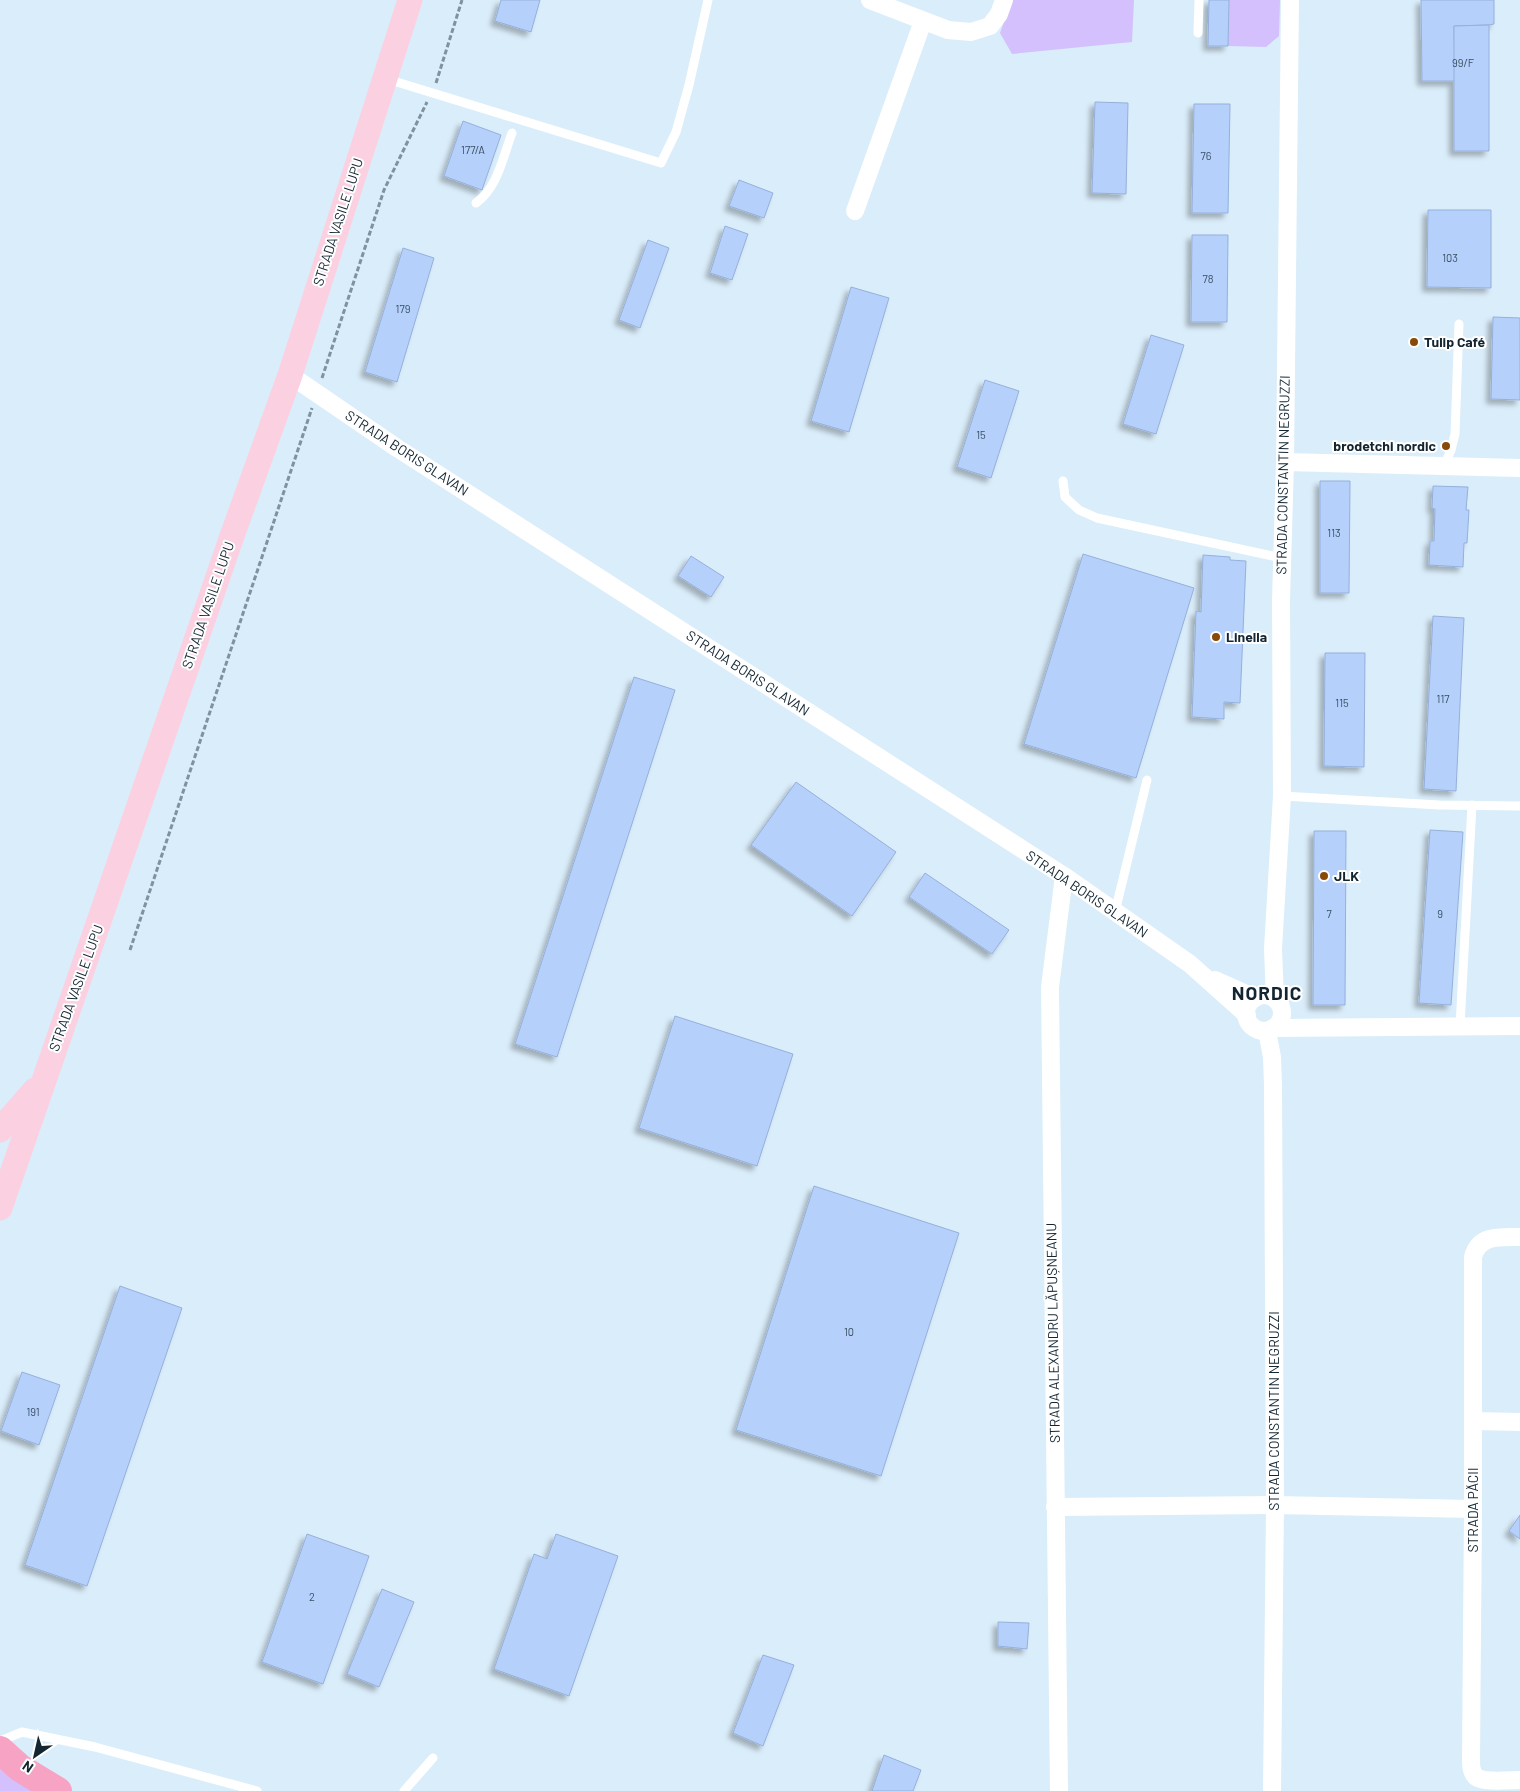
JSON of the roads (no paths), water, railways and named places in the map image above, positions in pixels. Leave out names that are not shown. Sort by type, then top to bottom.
[{"type":"main road","name":"STRADA VASILE LUPU","points":[[0,1208],[232,536],[290,375],[410,0]]},
{"type":"main road","points":[[0,1130],[43,1080]]},
{"type":"main road","points":[[0,1750],[20,1768],[58,1791]]},
{"type":"street","points":[[870,0],[948,30],[972,32],[990,26],[999,14],[1004,0]]},
{"type":"street","name":"STRADA CONSTANTIN NEGRUZZI","points":[[1269,1000],[1282,796],[1282,558],[1285,462],[1290,0]]},
{"type":"street","points":[[855,211],[923,21]]},
{"type":"street","name":"STRADA BORIS GLAVAN","points":[[290,375],[397,448],[1064,876],[1203,975],[1247,1016]]},
{"type":"street","points":[[1285,462],[1520,468]]},
{"type":"street","name":"STRADA ALEXANDRU LĂPUȘNEANU","points":[[1059,1791],[1050,987],[1064,876]]},
{"type":"street","name":"STRADA BORIS GLAVAN","points":[[1203,975],[1269,1000],[1326,1027]]},
{"type":"street","points":[[1269,1000],[1282,1017],[1279,1024],[1270,1030],[1254,1027],[1249,1022],[1247,1016],[1247,1008],[1250,1002],[1269,1000]]},
{"type":"street","name":"STRADA BORIS GLAVAN","points":[[1270,1030],[1326,1027],[1520,1026]]},
{"type":"street","name":"STRADA CONSTANTIN NEGRUZZI","points":[[1270,1030],[1273,1085],[1275,1505],[1272,1791]]},
{"type":"street","name":"STRADA PĂCII","points":[[1520,1237],[1496,1237],[1479,1244],[1475,1249],[1473,1257],[1474,1509],[1470,1762],[1471,1769],[1476,1777],[1483,1779],[1520,1780]]},
{"type":"street","points":[[1473,1421],[1520,1422]]},
{"type":"street","points":[[1055,1507],[1275,1505],[1474,1509]]},
{"type":"lane","points":[[384,78],[661,163],[676,132],[689,85],[708,0]]},
{"type":"lane","points":[[1198,33],[1199,0]]},
{"type":"lane","points":[[476,204],[493,185],[512,133]]},
{"type":"lane","points":[[1444,466],[1455,434],[1459,324]]},
{"type":"lane","points":[[1063,481],[1065,497],[1078,510],[1097,518],[1282,558]]},
{"type":"lane","points":[[1116,912],[1147,780]]},
{"type":"lane","points":[[1282,796],[1439,805],[1520,806]]},
{"type":"lane","points":[[1460,1026],[1472,805]]},
{"type":"lane","points":[[0,1741],[22,1732],[95,1747],[257,1791]]},
{"type":"lane","points":[[404,1791],[433,1758]]},
{"type":"place","name":"Tulip Café","points":[[1414,342]]},
{"type":"place","name":"brodetchi nordic","points":[[1446,446]]},
{"type":"place","name":"Linella","points":[[1216,637]]},
{"type":"place","name":"JLK","points":[[1324,876]]},
{"type":"district","name":"NORDIC","points":[[1267,993]]}]
